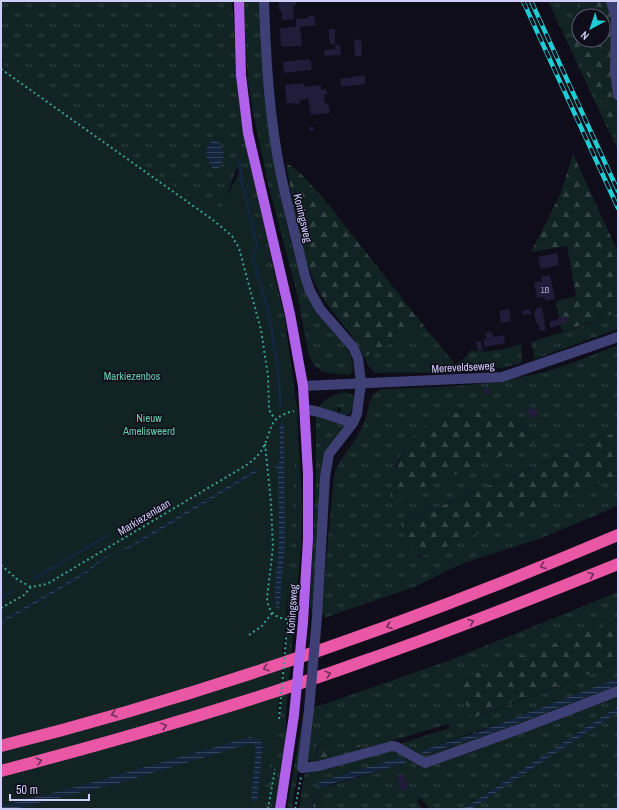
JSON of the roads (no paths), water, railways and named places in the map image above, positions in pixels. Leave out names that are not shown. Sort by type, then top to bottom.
[{"type":"highway","points":[[1,746],[181,695],[351,639],[487,589],[618,535]]},
{"type":"highway","points":[[1,771],[234,705],[363,662],[516,605],[618,564]]},
{"type":"main road","name":"Koningsweg","points":[[240,1],[242,75],[248,133],[290,314],[303,386],[305,409],[308,539],[303,622],[294,714],[280,809]]},
{"type":"street","name":"Koningsweg","points":[[264,1],[266,49],[273,128],[280,174],[305,276],[310,290],[320,309],[353,347],[358,358],[360,383],[356,414],[353,423],[329,454],[325,477],[317,617],[309,710],[302,768],[318,766],[392,746],[397,747],[425,763],[430,762],[618,691]]},
{"type":"street","points":[[611,1],[616,19],[615,71],[618,95]]},
{"type":"street","name":"Mereveldseweg","points":[[303,386],[502,376],[618,337]]},
{"type":"street","points":[[305,409],[353,423]]},
{"type":"water","points":[[213,140],[218,141],[224,156],[222,164],[216,170],[211,167],[206,156],[207,146]]},
{"type":"water","points":[[280,423],[283,423],[284,426],[285,546],[279,610],[276,609],[275,588],[279,541],[278,471],[277,468],[273,466],[278,464],[280,460]]},
{"type":"water","points":[[257,469],[258,471],[159,531],[130,548],[114,553],[101,561],[87,573],[1,624],[1,621],[86,571],[101,559],[129,546]]},
{"type":"water","points":[[618,678],[618,685],[488,734],[423,755],[422,753],[422,750],[473,734],[474,731],[476,733]]},
{"type":"water","points":[[618,706],[618,712],[471,809],[463,809]]},
{"type":"water","points":[[250,737],[258,739],[263,744],[257,800],[255,802],[251,800],[256,749],[254,745],[249,744],[122,782],[15,809],[1,809],[1,806],[72,788]]},
{"type":"water","points":[[398,758],[403,758],[406,763],[318,788],[311,809],[319,782]]},
{"type":"waterway","points":[[239,161],[242,182],[257,246],[253,258],[269,315],[276,357],[281,406]]},
{"type":"waterway","points":[[35,578],[108,535]]},
{"type":"waterway","points":[[1,598],[13,591]]},
{"type":"railway","points":[[523,1],[618,208]]},
{"type":"railway","points":[[531,1],[618,191]]},
{"type":"park label","name":"Markiezenbos","points":[[132,376]]},
{"type":"park label","name":"Nieuw Amelisweerd","points":[[149,424]]}]
